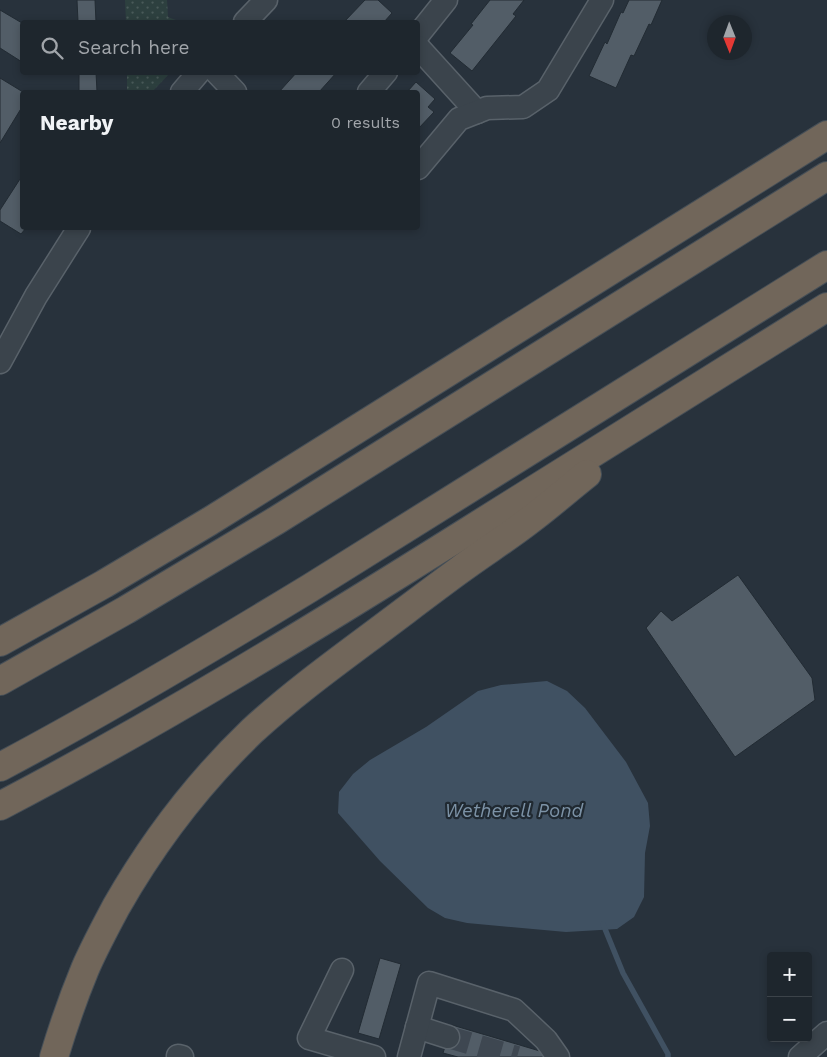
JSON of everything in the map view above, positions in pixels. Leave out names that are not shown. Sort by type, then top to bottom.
[{"type":"highway","points":[[0,642],[104,584],[203,525],[827,135]]},
{"type":"highway","points":[[0,681],[118,615],[277,520],[827,176]]},
{"type":"highway","points":[[0,767],[123,699],[269,613],[827,265]]},
{"type":"highway","points":[[0,806],[110,747],[260,659],[827,307]]},
{"type":"highway","points":[[54,1057],[86,968],[103,931],[126,890],[150,850],[170,823],[222,762],[252,731],[307,684],[458,571],[529,521],[677,401]]},
{"type":"street","points":[[247,20],[266,0]]},
{"type":"street","points":[[420,32],[446,0]]},
{"type":"street","points":[[420,166],[459,119],[486,108],[524,107],[548,90],[602,0]]},
{"type":"street","points":[[420,49],[478,112]]},
{"type":"street","points":[[184,90],[196,75]]},
{"type":"street","points":[[219,75],[233,90]]},
{"type":"street","points":[[371,90],[383,75]]},
{"type":"street","points":[[0,362],[36,296],[78,230]]},
{"type":"street","points":[[342,970],[309,1038],[374,1057]]},
{"type":"street","points":[[408,1057],[429,983],[514,1010],[546,1040],[558,1057]]},
{"type":"street","points":[[417,1027],[448,1037]]},
{"type":"street","points":[[800,1057],[827,1033]]},
{"type":"shaded area","points":[[125,0],[167,0],[168,17],[176,20],[126,20]]},
{"type":"shaded area","points":[[127,75],[168,75],[154,90],[127,90]]},
{"type":"water","name":"Wetherell Pond","points":[[547,681],[567,691],[585,708],[626,762],[648,803],[650,826],[645,853],[644,897],[634,917],[617,929],[566,932],[467,923],[445,918],[428,908],[380,861],[338,813],[339,792],[353,774],[370,760],[426,727],[478,691],[501,685]]},
{"type":"building","points":[[77,0],[95,0],[96,20],[78,20]]},
{"type":"building","points":[[365,0],[378,0],[392,13],[386,20],[346,20]]},
{"type":"building","points":[[490,0],[524,0],[513,14],[516,16],[472,71],[450,53]]},
{"type":"building","points":[[629,0],[662,0],[634,56],[631,55],[616,88],[589,76],[605,42],[607,44],[621,12],[623,13]]},
{"type":"building","points":[[0,10],[20,22],[20,61],[0,48]]},
{"type":"building","points":[[79,75],[96,75],[97,90],[79,90]]},
{"type":"building","points":[[294,75],[334,75],[321,90],[281,90]]},
{"type":"building","points":[[0,78],[20,90],[20,110],[0,143]]},
{"type":"building","points":[[416,82],[435,99],[428,107],[434,112],[420,127],[420,90],[409,90]]},
{"type":"building","points":[[20,179],[20,230],[24,230],[21,234],[0,221],[0,210]]},
{"type":"building","points":[[738,575],[812,678],[815,700],[735,757],[646,628],[661,611],[672,621]]},
{"type":"building","points":[[380,958],[401,964],[379,1039],[358,1033]]},
{"type":"building","points":[[452,1025],[550,1054],[549,1057],[458,1057],[443,1053]]},
{"type":"waterway","points":[[603,924],[623,973],[668,1057]]},
{"type":"tunnel","points":[[448,1037],[517,1057]]}]
